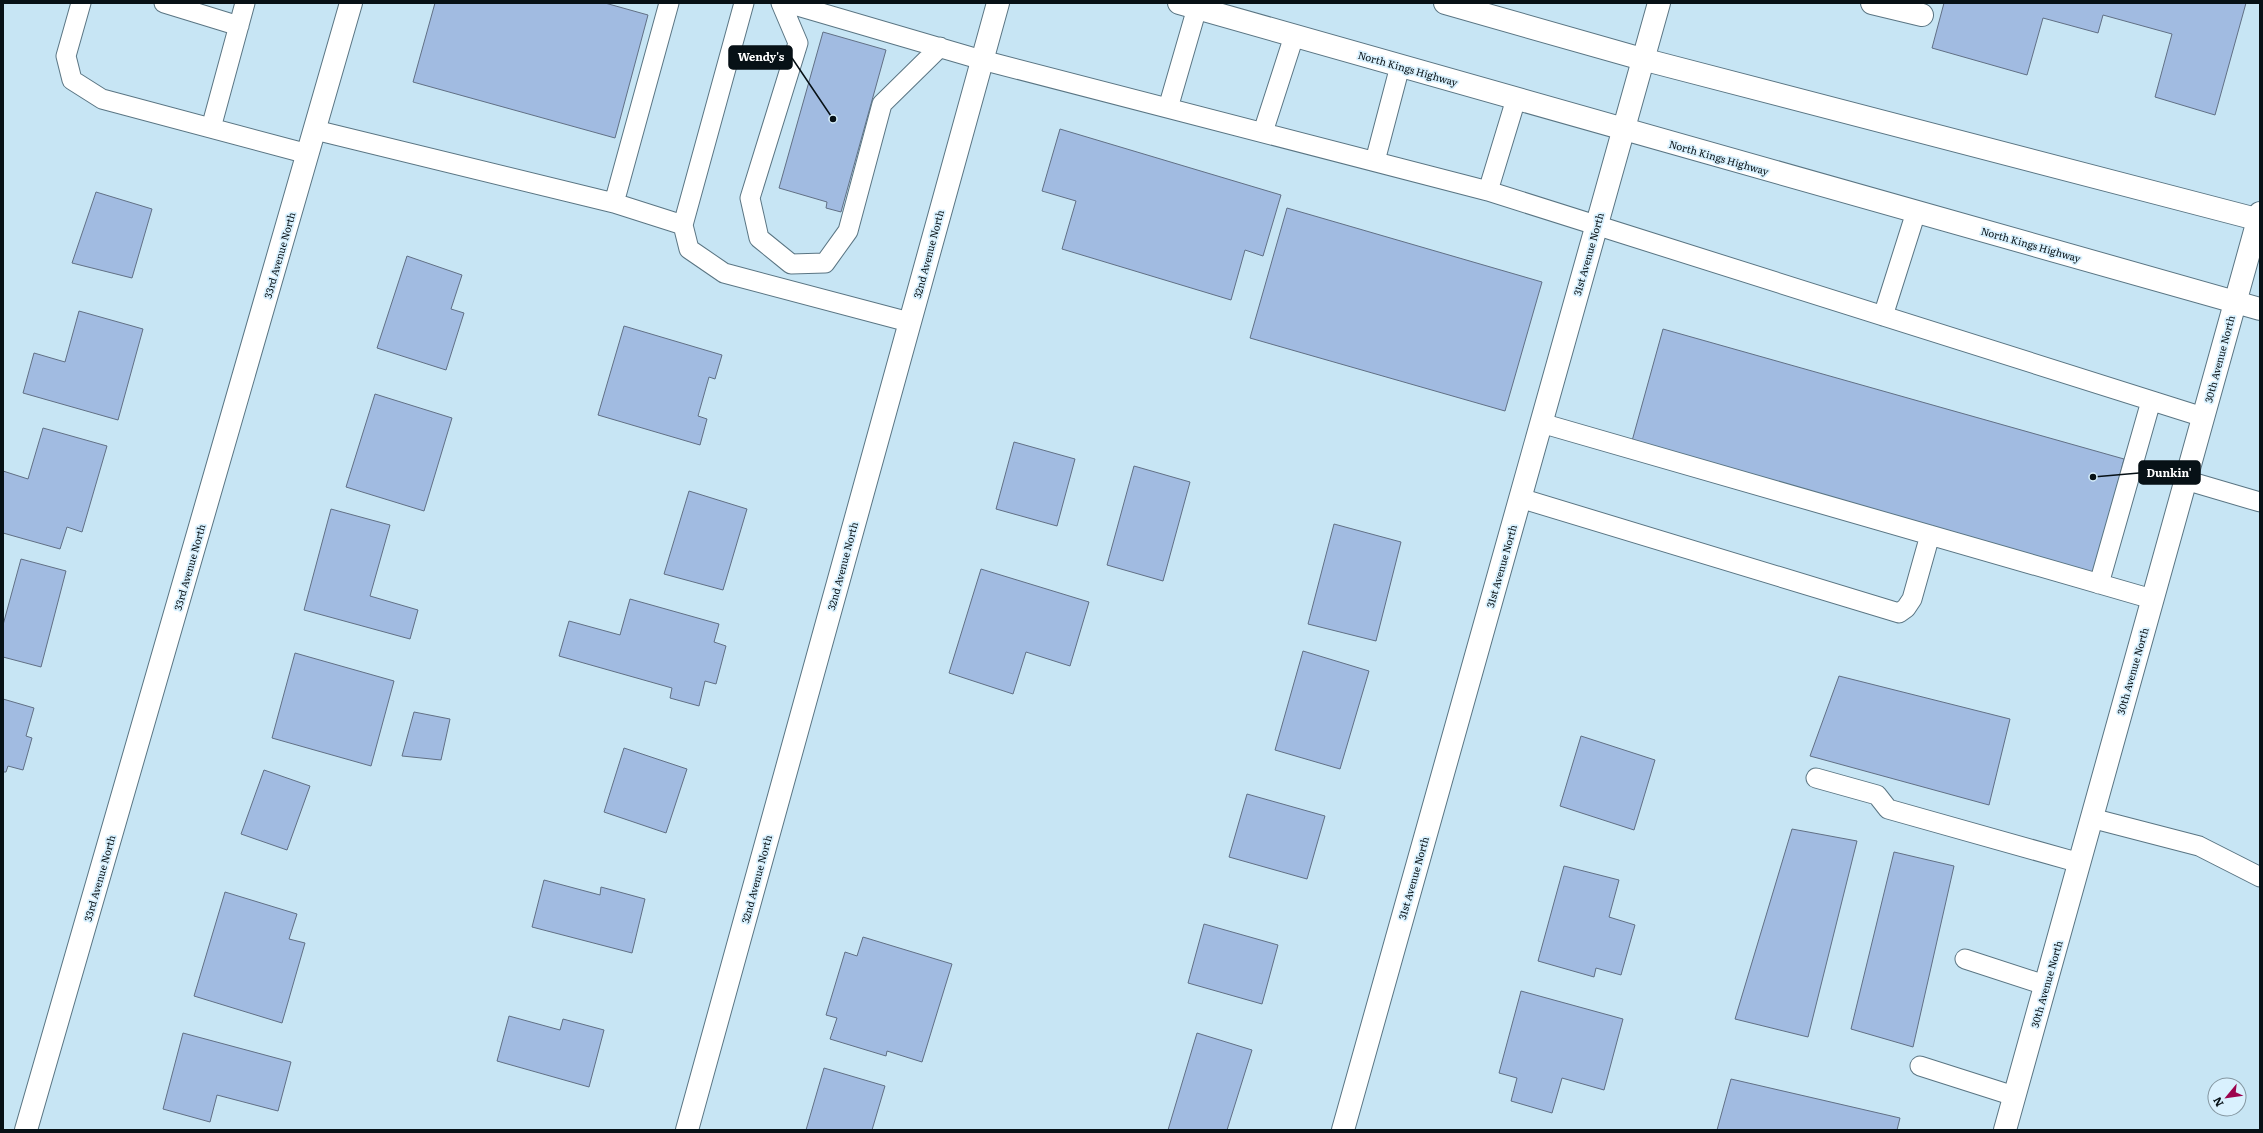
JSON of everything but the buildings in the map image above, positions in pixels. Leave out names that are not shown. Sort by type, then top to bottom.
[{"type":"street","name":"33rd Avenue North","points":[[26,1130],[351,3]]},
{"type":"street","name":"32nd Avenue North","points":[[686,1130],[998,3]]},
{"type":"street","points":[[1445,3],[1642,59],[2259,217]]},
{"type":"street","name":"31st Avenue North","points":[[1343,1130],[1642,59],[1659,3]]},
{"type":"street","points":[[1872,3],[1922,15]]},
{"type":"street","name":"North Kings Highway","points":[[1188,6],[2260,309]]},
{"type":"street","name":"30th Avenue North","points":[[2005,1130],[2234,302],[2259,217]]},
{"type":"lane","points":[[81,3],[66,56],[72,80],[102,99],[308,154]]},
{"type":"lane","points":[[164,3],[239,26]]},
{"type":"lane","points":[[211,128],[245,3]]},
{"type":"lane","points":[[614,203],[669,3]]},
{"type":"lane","points":[[744,3],[683,225],[689,249],[724,274],[909,322]]},
{"type":"lane","points":[[781,3],[798,43],[750,198],[759,238],[791,264],[825,263],[848,230],[882,104],[940,47]]},
{"type":"lane","points":[[787,3],[982,60],[1488,191],[1597,224],[2203,417]]},
{"type":"lane","points":[[1168,108],[1188,6]]},
{"type":"lane","points":[[1263,132],[1294,36]]},
{"type":"lane","points":[[1375,161],[1400,66]]},
{"type":"lane","points":[[1488,191],[1516,99]]},
{"type":"lane","points":[[315,130],[614,203],[683,225]]},
{"type":"lane","points":[[1883,316],[1916,212]]},
{"type":"lane","points":[[786,289],[791,264]]},
{"type":"lane","points":[[2099,584],[2151,401]]},
{"type":"lane","points":[[1541,422],[2152,599]]},
{"type":"lane","points":[[2185,480],[2260,502]]},
{"type":"lane","points":[[1520,498],[1899,613],[1906,608],[1912,599],[1930,535]]},
{"type":"lane","points":[[1816,778],[1877,795],[1888,808],[2080,863]]},
{"type":"lane","points":[[2091,818],[2199,846],[2260,877]]},
{"type":"lane","points":[[1965,959],[2046,985]]},
{"type":"lane","points":[[1920,1066],[2014,1096]]},
{"type":"place","name":"Wendy's","points":[[833,119]]},
{"type":"place","name":"Dunkin'","points":[[2093,477]]}]
